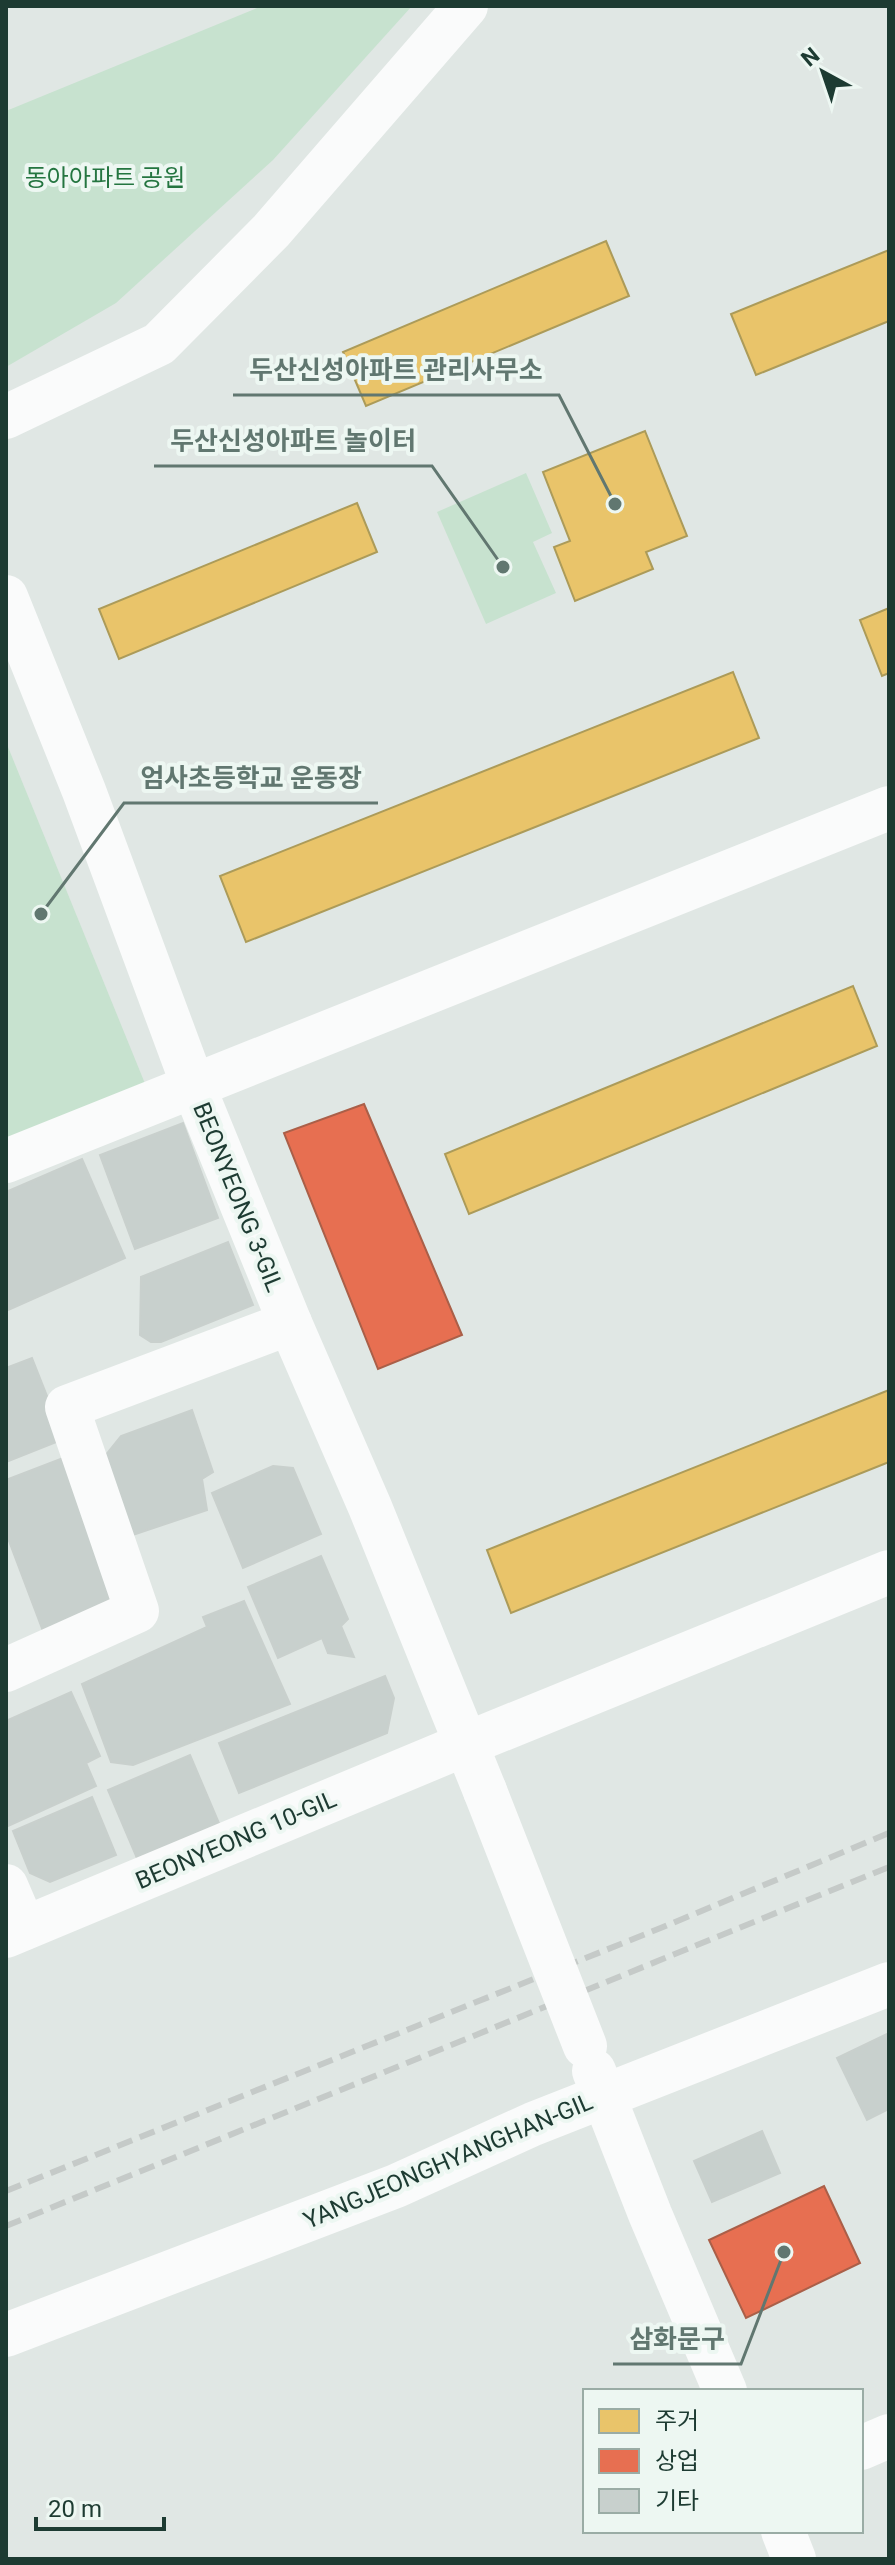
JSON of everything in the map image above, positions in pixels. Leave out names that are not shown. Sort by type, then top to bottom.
[{"type":"street","points":[[6,417],[159,344],[271,231],[466,6]]},
{"type":"street","name":"BEONYEONG 3-GIL","points":[[6,597],[84,791],[193,1085],[290,1323],[370,1507],[604,2096]]},
{"type":"street","points":[[6,1161],[889,808]]},
{"type":"street","points":[[6,1670],[137,1611],[67,1407],[290,1323]]},
{"type":"street","name":"BEONYEONG 10-GIL","points":[[15,1932],[889,1572]]},
{"type":"street","points":[[6,1886],[15,1932]]},
{"type":"street","name":"YANGJEONGHYANGHAN-GIL","points":[[6,2335],[396,2186],[533,2124],[889,1984]]},
{"type":"street","points":[[604,2096],[724,2389]]},
{"type":"street","points":[[863,2447],[889,2436]]},
{"type":"street","points":[[784,2533],[794,2559]]},
{"type":"green space","name":"동아아파트 공원","points":[[262,6],[412,6],[273,160],[116,303],[6,367],[6,111]]},
{"type":"green space","points":[[526,473],[552,533],[533,542],[556,593],[486,624],[437,512]]},
{"type":"green space","points":[[6,742],[146,1086],[6,1143]]},
{"type":"building: 주거","points":[[606,241],[629,296],[366,406],[343,352]]},
{"type":"building: 주거","points":[[889,250],[889,321],[756,375],[731,314]]},
{"type":"building: 주거","points":[[645,431],[687,536],[646,552],[653,569],[575,601],[554,547],[570,541],[543,472]]},
{"type":"building: 주거","points":[[357,503],[377,552],[119,659],[99,609]]},
{"type":"building: 주거","points":[[889,608],[889,673],[882,676],[860,620]]},
{"type":"building: 주거","points":[[733,672],[759,738],[246,942],[220,876]]},
{"type":"building: 주거","points":[[853,986],[877,1046],[469,1214],[445,1154]]},
{"type":"building: 주거","points":[[889,1390],[889,1462],[511,1613],[487,1550]]},
{"type":"building: 상업","points":[[364,1104],[462,1335],[378,1369],[284,1133]]},
{"type":"building: 상업","points":[[824,2186],[860,2263],[746,2318],[709,2240]]},
{"type":"building: 기타","points":[[183,1123],[218,1218],[135,1249],[100,1155]]},
{"type":"building: 기타","points":[[82,1159],[125,1258],[6,1311],[6,1192]]},
{"type":"building: 기타","points":[[228,1242],[253,1305],[161,1342],[151,1342],[140,1335],[141,1277]]},
{"type":"building: 기타","points":[[32,1358],[64,1439],[6,1462],[6,1368]]},
{"type":"building: 기타","points":[[192,1410],[213,1472],[202,1479],[207,1510],[124,1538],[105,1456],[121,1436]]},
{"type":"building: 기타","points":[[63,1458],[121,1611],[46,1639],[6,1533],[6,1480]]},
{"type":"building: 기타","points":[[273,1466],[293,1468],[321,1534],[243,1568],[212,1493]]},
{"type":"building: 기타","points":[[321,1556],[348,1619],[341,1626],[354,1657],[328,1653],[322,1638],[278,1658],[248,1587]]},
{"type":"building: 기타","points":[[244,1601],[290,1704],[133,1765],[111,1762],[82,1684],[207,1627],[203,1617]]},
{"type":"building: 기타","points":[[385,1676],[394,1698],[387,1733],[239,1793],[219,1743]]},
{"type":"building: 기타","points":[[71,1692],[100,1756],[86,1763],[96,1786],[6,1827],[6,1721]]},
{"type":"building: 기타","points":[[190,1755],[224,1835],[142,1870],[108,1790]]},
{"type":"building: 기타","points":[[92,1797],[116,1855],[50,1882],[30,1873],[13,1831]]},
{"type":"building: 기타","points":[[889,2033],[889,2109],[867,2120],[837,2058]]},
{"type":"building: 기타","points":[[762,2131],[780,2173],[712,2202],[694,2161]]},
{"type":"railway","points":[[6,2191],[889,1833]]},
{"type":"railway","points":[[6,2226],[889,1867]]},
{"type":"place","name":"두산신성아파트 관리사무소","points":[[615,504]]},
{"type":"place","name":"두산신성아파트 놀이터","points":[[503,567]]},
{"type":"place","name":"엄사초등학교 운동장","points":[[41,914]]},
{"type":"place","name":"삼화문구","points":[[784,2252]]}]
